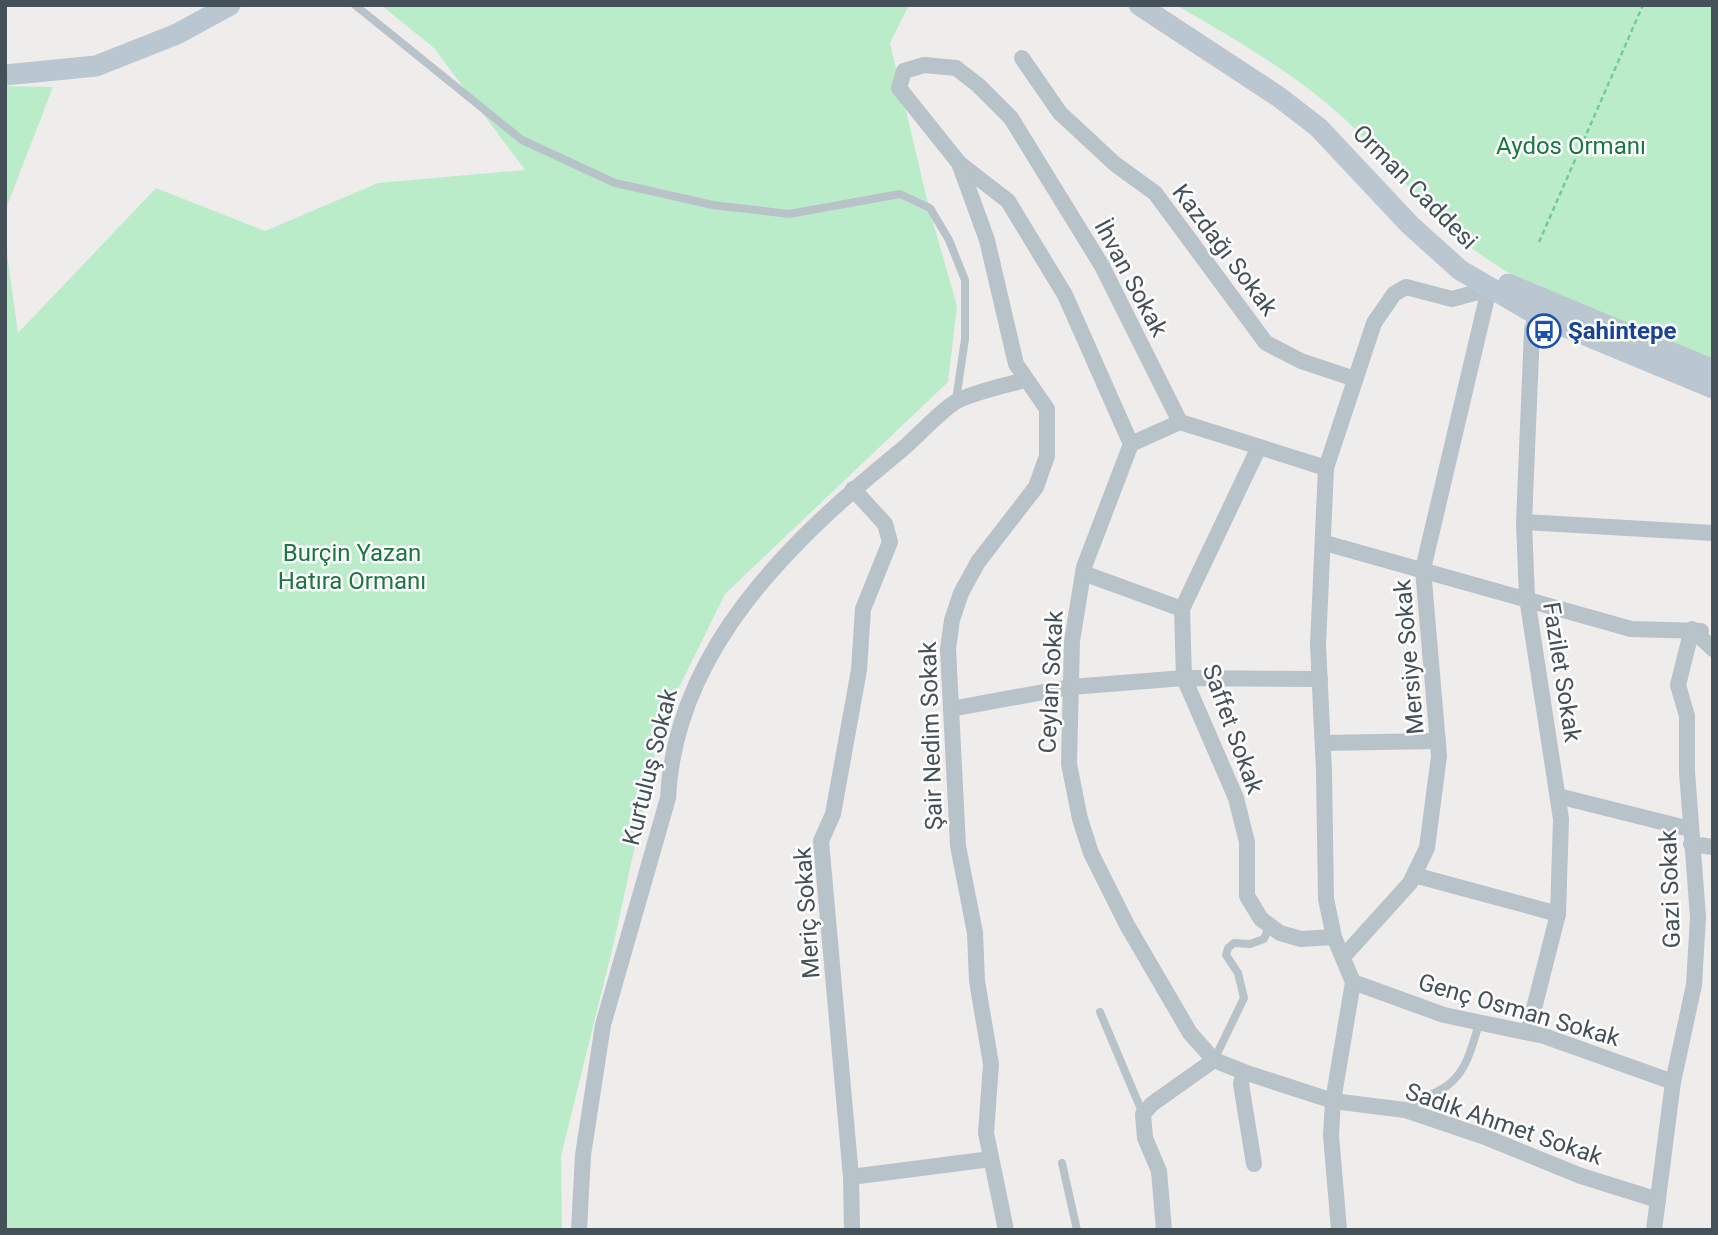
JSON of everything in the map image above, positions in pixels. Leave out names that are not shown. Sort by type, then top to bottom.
[{"type":"street","points":[[5,75],[96,66],[177,34],[230,5]]},
{"type":"street","name":"Orman Caddesi","points":[[1139,5],[1279,97],[1318,127],[1410,225],[1460,270],[1713,388]]},
{"type":"street","name":"Orman Caddesi","points":[[1163,5],[1270,75],[1328,118],[1433,231],[1492,283]]},
{"type":"street","name":"Kazdağı Sokak","points":[[1022,58],[1060,113],[1115,164],[1155,193],[1266,343],[1301,361],[1355,379]]},
{"type":"street","name":"Şair Nedim Sokak","points":[[924,65],[904,71],[899,88],[959,163],[987,240],[1016,364],[1047,409],[1047,456],[1036,487],[978,562],[961,593],[952,620],[948,649],[958,846],[975,933],[977,981],[991,1064],[986,1133],[1006,1230]]},
{"type":"street","name":"İhvan Sokak","points":[[924,65],[956,68],[978,85],[1011,118],[1102,266],[1180,422]]},
{"type":"street","points":[[959,163],[1008,201],[1065,295],[1130,444],[1180,422],[1326,468]]},
{"type":"street","points":[[1339,1230],[1331,1135],[1333,1101],[1353,982],[1334,937],[1326,899],[1318,645],[1325,543],[1326,468],[1374,323],[1394,294],[1406,286],[1452,299],[1492,283]]},
{"type":"street","name":"Mersiye Sokak","points":[[1344,956],[1410,883],[1427,848],[1438,741],[1423,569],[1492,283]]},
{"type":"street","name":"Orman Caddesi","points":[[1540,308],[1713,370]]},
{"type":"street","name":"Fazilet Sokak","points":[[1528,1032],[1558,914],[1561,819],[1528,598],[1524,522],[1532,330],[1540,308]]},
{"type":"street","name":"Kurtuluş Sokak","points":[[579,1230],[585,1143],[603,1025],[668,798],[670,767],[682,713],[695,682],[734,617],[817,522],[853,489],[925,431],[956,400],[1025,380]]},
{"type":"street","name":"Ceylan Sokak","points":[[1130,444],[1083,573],[1072,640],[1069,764],[1080,819],[1108,891],[1190,1033],[1214,1060],[1333,1101]]},
{"type":"street","name":"Saffet Sokak","points":[[1259,447],[1182,609],[1184,678],[1236,798],[1247,842],[1247,896],[1269,927]]},
{"type":"street","name":"Meriç Sokak","points":[[852,1230],[852,1177],[821,841],[832,814],[859,670],[863,609],[870,587],[887,553],[890,535],[885,524],[853,489]]},
{"type":"street","points":[[1524,522],[1713,533]]},
{"type":"street","points":[[1325,543],[1631,629],[1692,629],[1713,635]]},
{"type":"street","points":[[1083,573],[1182,609]]},
{"type":"street","points":[[1692,629],[1713,649]]},
{"type":"street","name":"Gazi Sokak","points":[[1654,1230],[1673,1082],[1694,985],[1698,917],[1691,837],[1687,716],[1678,685],[1692,629]]},
{"type":"street","points":[[951,709],[1071,687],[1184,678],[1320,679]]},
{"type":"street","points":[[1323,743],[1438,741]]},
{"type":"street","points":[[1558,796],[1691,837],[1713,847]]},
{"type":"street","points":[[1414,875],[1558,914]]},
{"type":"street","points":[[1269,927],[1301,939],[1334,937]]},
{"type":"street","name":"Genç Osman Sokak","points":[[1353,982],[1444,1015],[1528,1032],[1673,1082]]},
{"type":"street","points":[[1164,1230],[1159,1171],[1145,1138],[1143,1114],[1152,1104],[1214,1060]]},
{"type":"street","points":[[1244,1072],[1241,1084],[1254,1164]]},
{"type":"street","name":"Sadık Ahmet Sokak","points":[[1333,1101],[1405,1110],[1485,1137],[1581,1176],[1658,1200]]},
{"type":"street","points":[[852,1177],[991,1159]]},
{"type":"lane","points":[[355,5],[522,140],[615,183],[713,205],[789,214],[900,194],[930,208],[950,240],[965,279],[965,339],[956,400]]},
{"type":"lane","points":[[1214,1060],[1244,998],[1238,973],[1226,955],[1227,948],[1234,943],[1250,944],[1264,939],[1269,927]]},
{"type":"lane","points":[[1100,1012],[1143,1114]]},
{"type":"lane","points":[[1405,1110],[1421,1098],[1444,1088],[1457,1077],[1467,1061],[1479,1024]]},
{"type":"lane","points":[[1062,1164],[1076,1230]]},
{"type":"path","points":[[1539,242],[1643,5]]},
{"type":"green space","name":"Burçin Yazan Hatıra Ormanı","points":[[381,5],[909,5],[890,43],[929,208],[957,306],[948,382],[725,594],[662,722],[614,942],[561,1156],[562,1230],[5,1230],[5,239],[18,333],[156,188],[265,231],[378,183],[525,170],[434,48]]},
{"type":"green space","name":"Aydos Ormanı","points":[[1176,5],[1713,5],[1713,360],[1589,312],[1499,267],[1455,234],[1356,130],[1320,98],[1260,55]]},
{"type":"green space","points":[[5,86],[53,87],[5,211]]},
{"type":"place","name":"Şahintepe","points":[[1544,331]]}]
